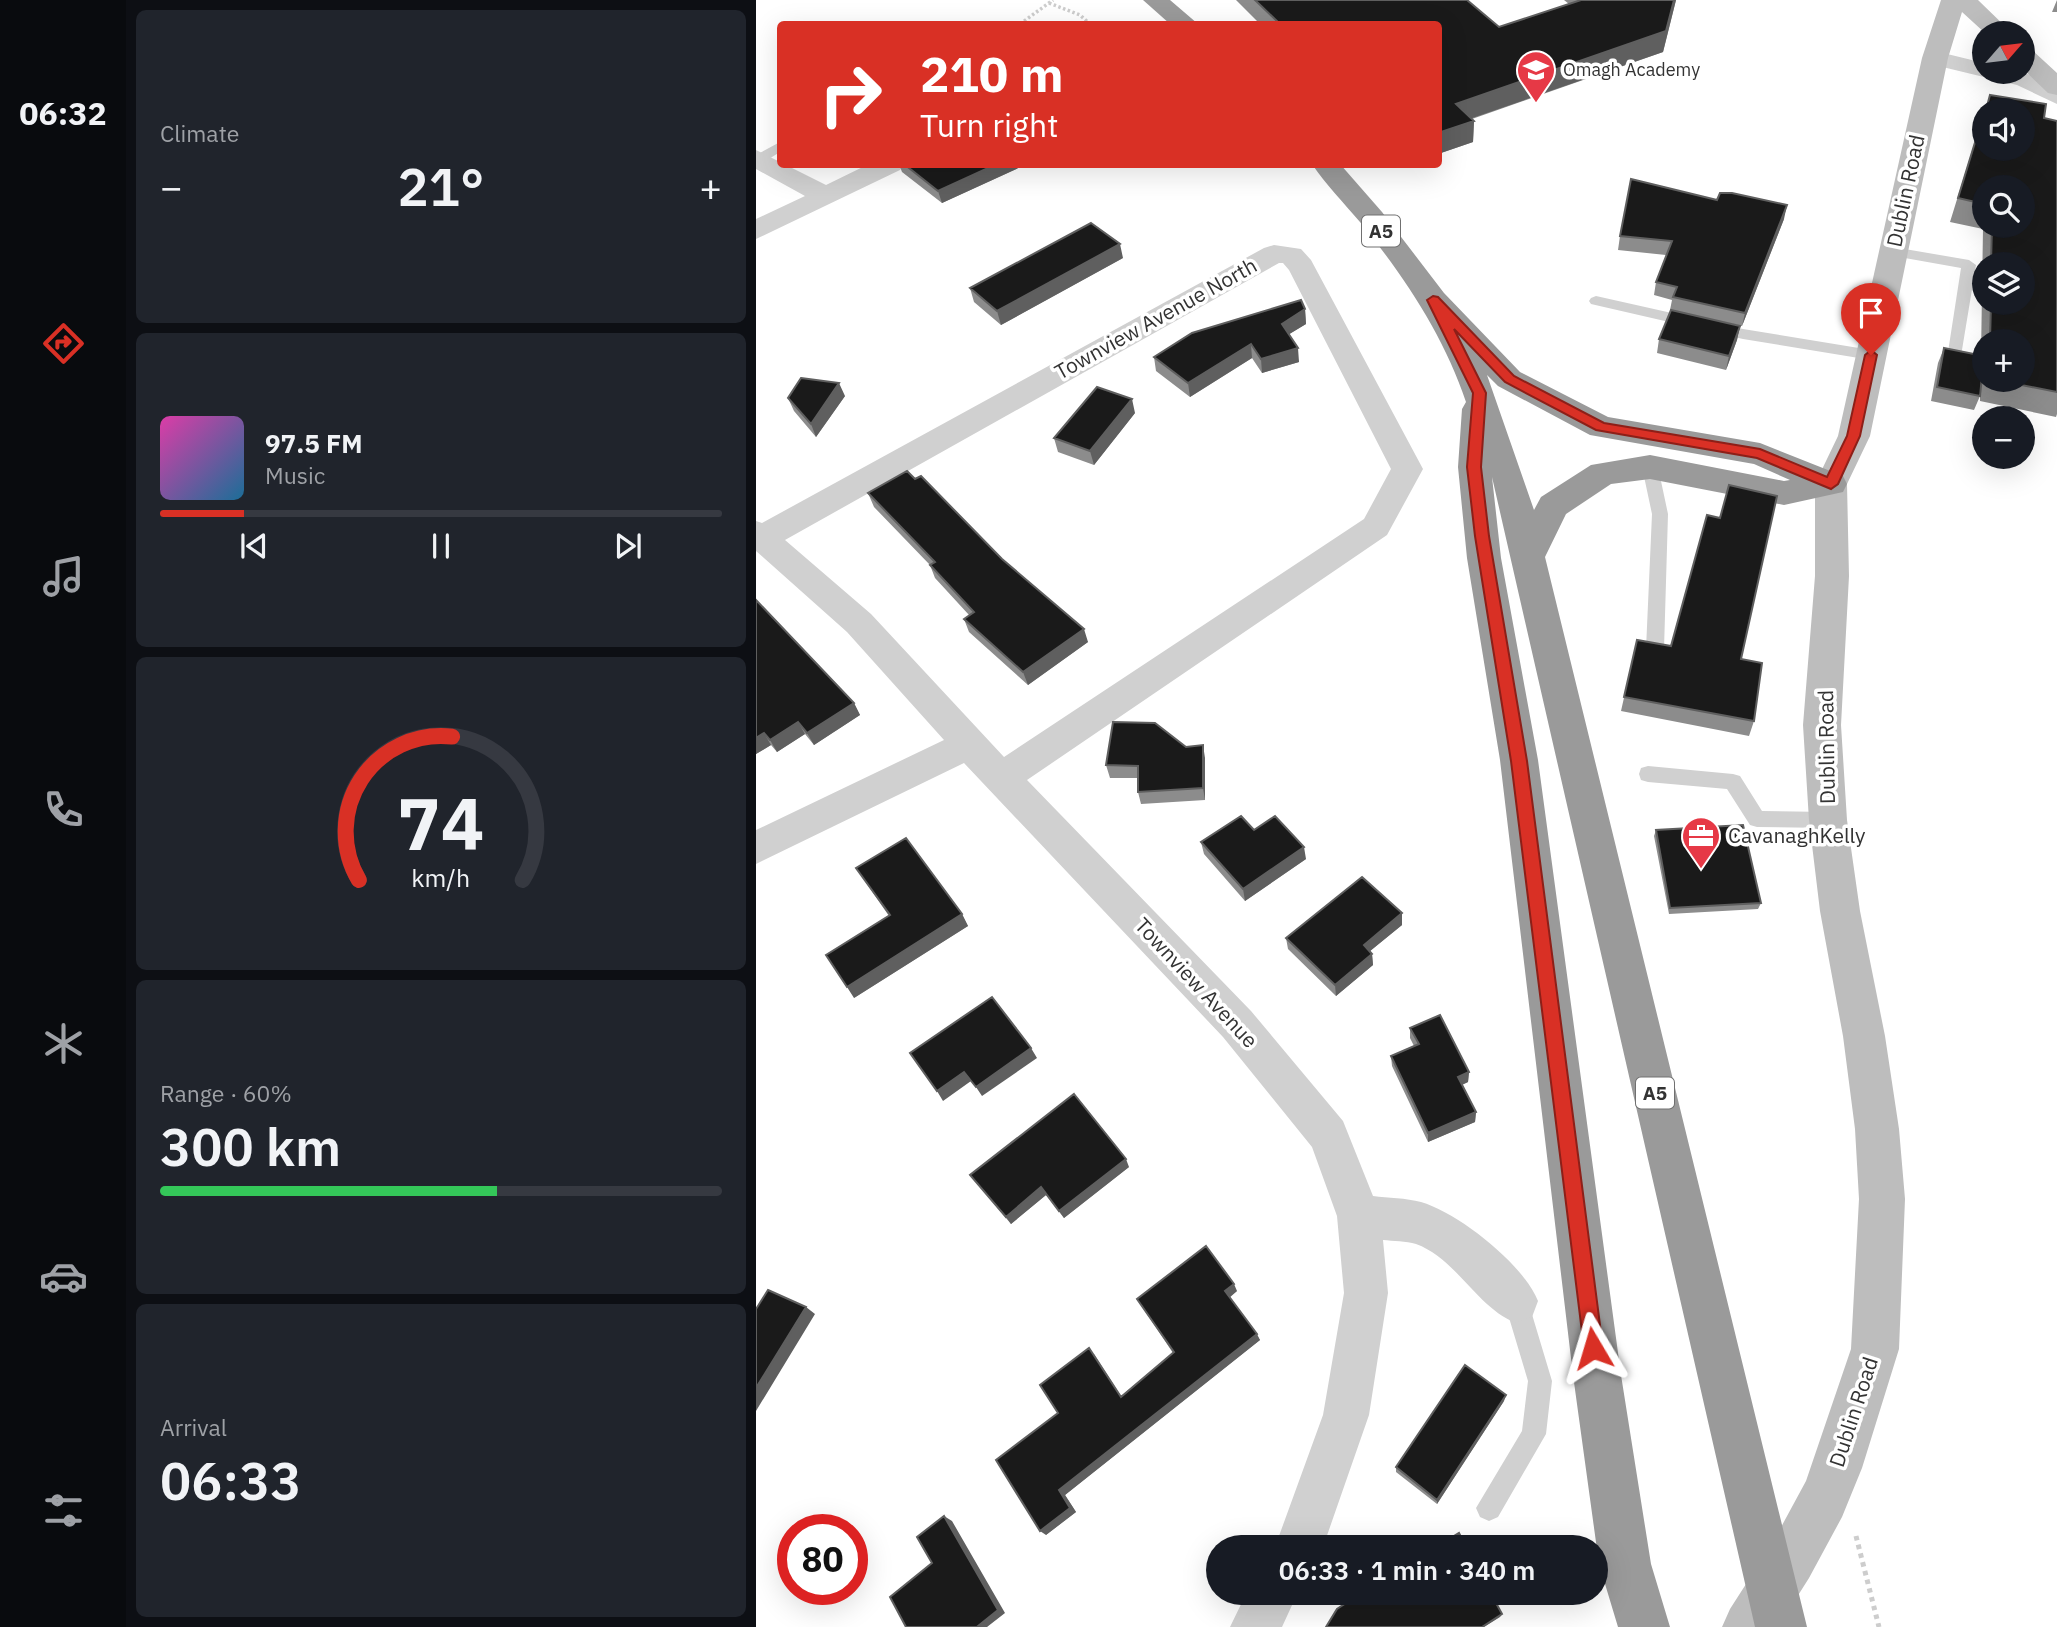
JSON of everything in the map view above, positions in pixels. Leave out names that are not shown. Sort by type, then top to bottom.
[{"type":"highway","points":[[1155,0],[1181,21]]},
{"type":"highway","name":"A5","points":[[1328,168],[1372,218],[1433,300],[1479,393],[1514,495],[1781,1627]]},
{"type":"highway","points":[[1433,300],[1509,379],[1601,427],[1760,454],[1831,484]]},
{"type":"highway","points":[[1479,393],[1474,467],[1485,558],[1519,761],[1597,1375],[1625,1564],[1644,1627]]},
{"type":"highway","points":[[1527,559],[1553,506],[1603,473],[1650,467],[1784,493],[1831,484]]},
{"type":"main road","name":"Dublin Road","points":[[1748,1627],[1791,1560],[1831,1483],[1875,1349],[1882,1199],[1877,1129],[1866,1050],[1840,911],[1828,820],[1822,725],[1832,576],[1831,484],[1854,436],[1934,58],[1953,0]]},
{"type":"main road","points":[[1963,0],[1986,21]]},
{"type":"main road","points":[[2035,66],[2057,87]]},
{"type":"street","points":[[1934,58],[1972,67]]},
{"type":"street","points":[[2034,84],[2057,96]]},
{"type":"street","points":[[785,168],[826,197]]},
{"type":"street","points":[[756,230],[883,168]]},
{"type":"street","name":"Townview Avenue North","points":[[760,535],[1274,254],[1291,255],[1301,267],[1407,469],[1376,527],[1002,778]]},
{"type":"street","name":"Townview Avenue","points":[[760,535],[859,623],[969,744],[1237,1024],[1328,1135],[1359,1216],[1366,1293],[1346,1415],[1302,1535]]},
{"type":"street","points":[[756,848],[969,744]]},
{"type":"street","points":[[1359,1216],[1420,1223],[1454,1241],[1516,1301]]},
{"type":"street","points":[[1255,1627],[1267,1605]]},
{"type":"lane","points":[[1893,251],[1969,265],[1956,352]]},
{"type":"lane","points":[[1597,301],[1743,334],[1871,355]]},
{"type":"lane","points":[[1650,467],[1660,514],[1655,649]]},
{"type":"lane","points":[[1648,774],[1733,782],[1757,819],[1828,820]]},
{"type":"lane","points":[[1489,1508],[1534,1434],[1540,1381],[1516,1301]]},
{"type":"path","points":[[1024,21],[1051,1],[1087,21]]},
{"type":"path","points":[[1831,1483],[1879,1627]]},
{"type":"building","points":[[1255,0],[1467,0],[1499,27],[1581,0],[1674,0],[1666,31],[1456,104],[1474,121],[1442,132],[1442,21],[1277,21]]},
{"type":"building","points":[[2035,102],[2046,104],[2044,118],[2057,121],[2057,392],[2035,388],[2035,329],[1990,329],[1991,315],[2035,315],[2035,252],[1991,252],[1992,238],[2035,238],[2035,175],[1972,175],[1972,201],[1958,198],[1972,152],[1972,161],[2035,161]]},
{"type":"building","points":[[909,168],[988,168],[938,191]]},
{"type":"building","points":[[1631,179],[1717,200],[1720,193],[1732,193],[1787,205],[1745,313],[1673,297],[1677,287],[1656,282],[1672,241],[1620,236]]},
{"type":"building","points":[[1091,223],[1120,244],[997,311],[970,288]]},
{"type":"building","points":[[1301,300],[1305,309],[1282,324],[1298,348],[1261,359],[1251,344],[1188,383],[1154,357],[1192,333]]},
{"type":"building","points":[[1671,310],[1740,326],[1729,356],[1659,339]]},
{"type":"building","points":[[1944,348],[1972,354],[1972,392],[1980,392],[1980,396],[1937,387]]},
{"type":"building","points":[[801,378],[839,383],[811,424],[788,398]]},
{"type":"building","points":[[1097,387],[1132,399],[1090,451],[1054,438]]},
{"type":"building","points":[[907,471],[915,479],[921,476],[1002,559],[1084,629],[1023,672],[964,619],[974,612],[930,565],[935,562],[868,493]]},
{"type":"building","points":[[1729,485],[1777,496],[1741,659],[1762,663],[1754,721],[1624,697],[1637,640],[1671,646],[1707,515],[1720,518]]},
{"type":"building","points":[[756,600],[854,703],[807,733],[798,722],[770,740],[764,733],[756,738]]},
{"type":"building","points":[[1113,722],[1155,723],[1186,747],[1203,745],[1203,788],[1138,792],[1138,766],[1106,765]]},
{"type":"building","points":[[1241,816],[1254,830],[1275,816],[1304,847],[1243,889],[1201,842]]},
{"type":"building","name":"CavanaghKelly","points":[[1743,825],[1761,903],[1670,908],[1656,830]]},
{"type":"building","points":[[906,838],[962,914],[847,987],[826,955],[890,915],[856,868]]},
{"type":"building","points":[[1362,877],[1402,913],[1364,945],[1372,954],[1335,985],[1286,938]]},
{"type":"building","points":[[992,997],[1031,1048],[976,1087],[964,1072],[937,1091],[910,1053]]},
{"type":"building","points":[[1440,1015],[1469,1072],[1458,1077],[1476,1112],[1428,1133],[1391,1056],[1419,1044],[1410,1028]]},
{"type":"building","points":[[1074,1094],[1126,1159],[1059,1211],[1041,1187],[1006,1217],[970,1175]]},
{"type":"building","points":[[1206,1246],[1234,1284],[1225,1291],[1257,1334],[1059,1490],[1070,1508],[1040,1531],[996,1460],[1058,1413],[1040,1385],[1089,1348],[1121,1397],[1174,1352],[1137,1299]]},
{"type":"building","points":[[768,1290],[806,1307],[756,1388],[756,1309]]},
{"type":"building","points":[[1465,1365],[1506,1395],[1437,1500],[1396,1467]]},
{"type":"building","points":[[944,1516],[998,1610],[979,1627],[906,1627],[890,1597],[932,1563],[917,1537]]},
{"type":"building","points":[[1343,1605],[1497,1605],[1502,1614],[1482,1627],[1326,1627],[1337,1609]]},
{"type":"place","name":"Omagh Academy","points":[[1536,104]]},
{"type":"place","name":"CavanaghKelly","points":[[1701,870]]},
{"type":"route","points":[[1593,1348],[1519,761],[1482,536],[1474,467],[1479,393],[1462,353],[1433,300],[1509,379],[1601,427],[1760,454],[1831,484],[1854,436],[1871,355]]}]
